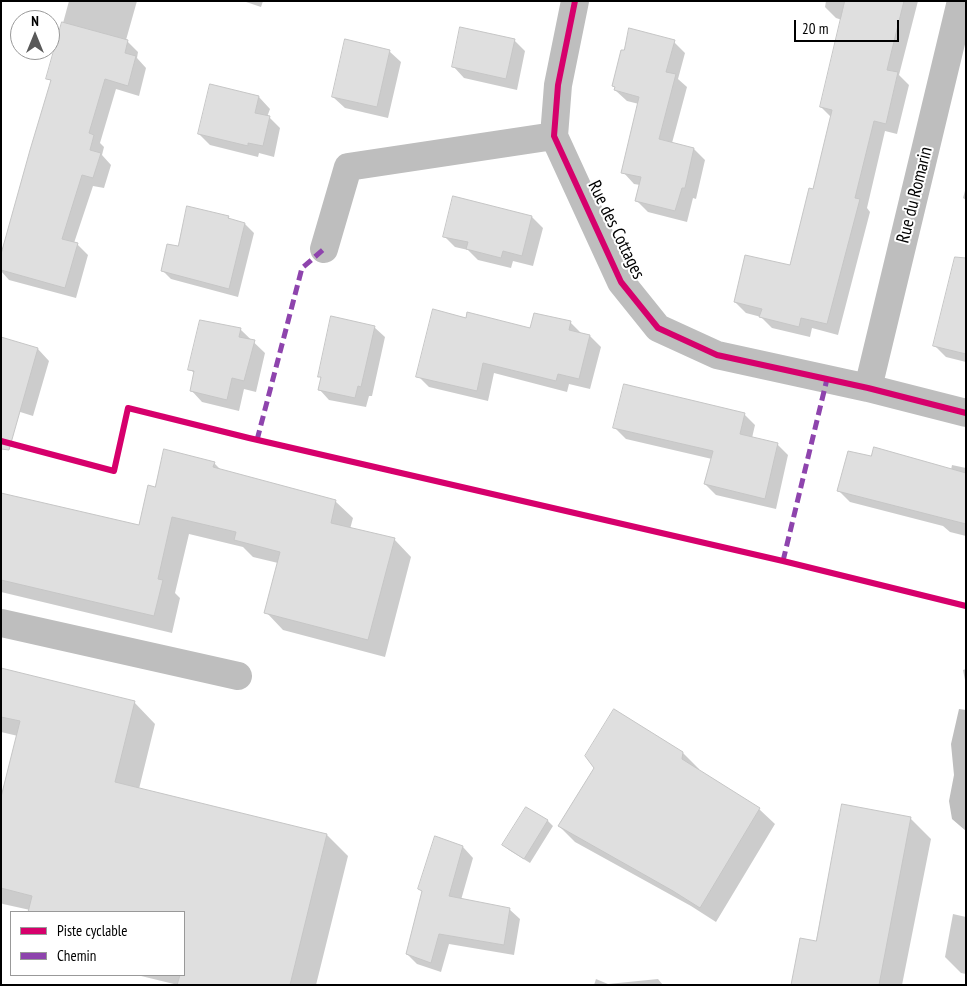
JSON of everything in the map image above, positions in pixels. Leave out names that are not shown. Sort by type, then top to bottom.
[{"type":"street","name":"Rue des Cottages","points":[[575,1],[558,85],[554,136],[621,282],[658,328],[718,355],[868,388],[966,413]]},
{"type":"street","name":"Rue du Romarin","points":[[868,388],[962,1]]},
{"type":"street","points":[[324,249],[348,167],[554,136]]},
{"type":"street","points":[[1,622],[238,676]]},
{"type":"shaded area","points":[[959,709],[966,710],[966,831],[952,819],[949,801],[954,775],[951,744]]},
{"type":"building","points":[[845,1],[904,1],[887,70],[898,72],[886,124],[874,121],[855,198],[860,199],[827,324],[801,318],[799,327],[759,317],[762,309],[734,302],[745,255],[790,265],[809,188],[813,189],[832,110],[820,107]]},
{"type":"building","points":[[62,22],[128,40],[125,53],[136,56],[128,86],[105,79],[89,133],[94,135],[90,150],[101,153],[93,178],[82,175],[62,239],[78,243],[65,288],[1,270],[1,254],[51,80],[46,79],[51,60],[60,60],[60,29]]},
{"type":"building","points":[[460,27],[515,39],[506,79],[452,67]]},
{"type":"building","points":[[629,28],[675,40],[666,72],[676,74],[659,139],[694,148],[685,188],[682,188],[675,211],[635,201],[641,177],[621,173],[639,97],[614,90],[615,87],[612,86]]},
{"type":"building","points":[[345,39],[390,50],[377,107],[332,97]]},
{"type":"building","points":[[210,84],[259,96],[255,113],[270,116],[263,146],[248,143],[248,146],[198,134]]},
{"type":"building","points":[[453,196],[532,216],[522,256],[503,251],[501,258],[466,249],[468,242],[443,237]]},
{"type":"building","points":[[187,206],[229,216],[228,218],[245,223],[229,289],[161,271],[167,244],[178,246]]},
{"type":"building","points":[[955,257],[966,258],[966,354],[933,346]]},
{"type":"building","points":[[433,309],[466,318],[467,312],[530,328],[534,313],[571,321],[569,330],[590,335],[579,379],[558,374],[556,381],[483,363],[477,391],[416,377]]},
{"type":"building","points":[[331,316],[375,326],[361,387],[358,386],[355,398],[318,390],[321,377],[318,377]]},
{"type":"building","points":[[200,320],[241,328],[239,337],[255,340],[244,381],[232,378],[227,400],[190,391],[194,371],[188,370]]},
{"type":"building","points":[[1,337],[38,348],[9,450],[1,449]]},
{"type":"building","points":[[624,384],[745,413],[740,434],[778,443],[765,499],[704,484],[713,451],[613,428]]},
{"type":"building","points":[[874,447],[966,473],[966,524],[837,491],[848,451],[871,456]]},
{"type":"building","points":[[164,449],[215,462],[213,467],[336,500],[331,523],[395,538],[368,640],[264,613],[280,552],[234,540],[236,532],[172,517],[158,579],[163,580],[154,616],[1,580],[1,493],[139,525],[148,485],[155,487]]},
{"type":"building","points":[[1,668],[135,701],[115,782],[327,834],[290,985],[177,985],[180,976],[185,976],[185,911],[28,911],[32,896],[1,888],[1,797],[20,721],[1,717]]},
{"type":"building","points":[[614,709],[683,752],[682,759],[760,808],[700,908],[558,826],[594,768],[585,756]]},
{"type":"building","points":[[842,804],[911,817],[879,985],[791,985],[800,938],[816,941]]},
{"type":"building","points":[[526,807],[548,820],[524,859],[502,845]]},
{"type":"building","points":[[435,836],[463,846],[449,896],[510,908],[504,945],[439,934],[431,963],[406,954],[422,891],[418,889]]},
{"type":"marked path","points":[[257,440],[302,268],[324,249]]},
{"type":"marked path","points":[[783,561],[827,379]]},
{"type":"cycle path","points":[[575,1],[558,85],[554,136],[621,282],[658,328],[717,355],[868,388],[966,413]]},
{"type":"cycle path","points":[[1,441],[114,471],[128,408],[249,438],[783,561],[966,606]]}]
